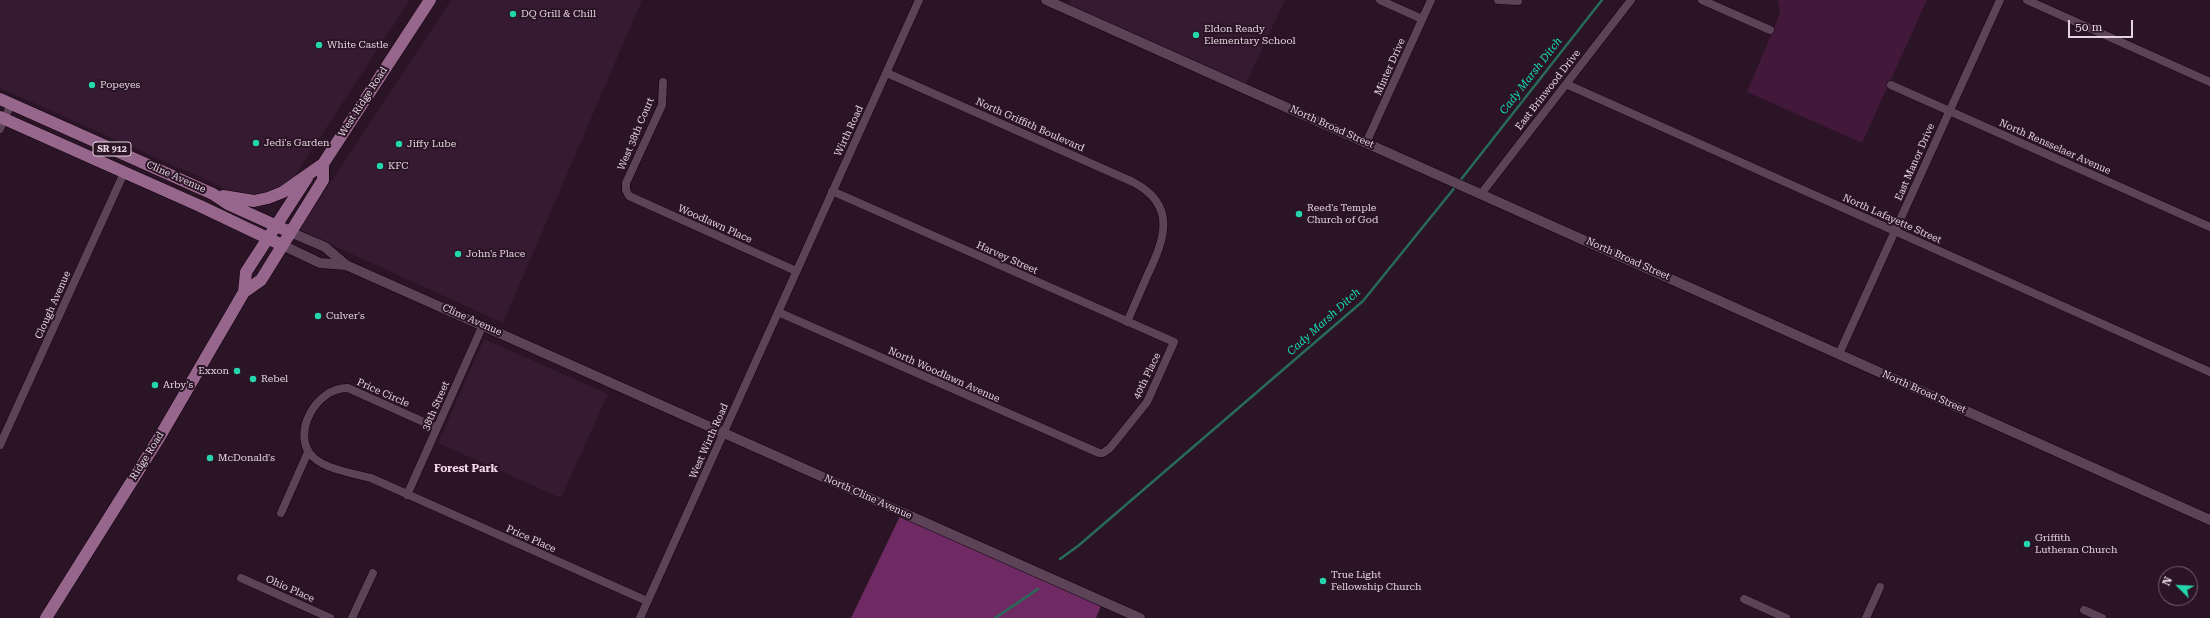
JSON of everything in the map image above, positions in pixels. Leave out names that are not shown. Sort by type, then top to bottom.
[{"type":"main road","name":"West Ridge Road","points":[[267,237],[311,172],[323,164],[430,0]]},
{"type":"main road","name":"Cline Avenue","points":[[6,102],[213,194],[228,204],[290,232]]},
{"type":"main road","name":"Cline Avenue","points":[[1,122],[124,173],[282,245]]},
{"type":"main road","name":"West Ridge Road","points":[[290,232],[323,180],[323,164]]},
{"type":"main road","points":[[213,194],[241,200],[254,201],[268,198],[283,192],[311,172]]},
{"type":"main road","name":"Ridge Road","points":[[244,292],[261,280],[290,232]]},
{"type":"main road","name":"Ridge Road","points":[[46,618],[163,431],[244,292],[246,272],[267,237]]},
{"type":"street","name":"Wirth Road","points":[[796,271],[919,0]]},
{"type":"street","name":"North Broad Street","points":[[1046,0],[2210,520]]},
{"type":"street","points":[[1380,0],[1422,19]]},
{"type":"street","name":"Minter Drive","points":[[1366,143],[1431,0]]},
{"type":"street","points":[[1498,0],[1518,0]]},
{"type":"street","name":"East Brinwood Drive","points":[[1481,194],[1631,0]]},
{"type":"street","points":[[1702,0],[1770,30]]},
{"type":"street","name":"East Manor Drive","points":[[1839,354],[2000,0]]},
{"type":"street","points":[[2027,0],[2210,82]]},
{"type":"street","name":"North Griffith Boulevard","points":[[887,73],[1133,182],[1149,192],[1158,205],[1162,216],[1164,236],[1127,322]]},
{"type":"street","name":"West 38th Court","points":[[627,193],[626,183],[662,105],[663,82]]},
{"type":"street","name":"North Lafayette Street","points":[[1566,84],[2210,372]]},
{"type":"street","name":"North Rensselaer Avenue","points":[[1891,85],[2210,227]]},
{"type":"street","points":[[1,122],[6,102]]},
{"type":"street","name":"Clough Avenue","points":[[0,445],[124,173]]},
{"type":"street","name":"Harvey Street","points":[[832,192],[1174,342]]},
{"type":"street","name":"Woodlawn Place","points":[[627,193],[635,199],[796,271]]},
{"type":"street","name":"Cline Avenue","points":[[290,232],[324,247],[346,265],[597,376]]},
{"type":"street","name":"Cline Avenue","points":[[282,245],[320,263],[346,265]]},
{"type":"street","name":"West Wirth Road","points":[[640,618],[796,271]]},
{"type":"street","name":"North Woodlawn Avenue","points":[[778,312],[1087,448],[1103,453]]},
{"type":"street","name":"38th Street","points":[[407,495],[483,325]]},
{"type":"street","name":"40th Place","points":[[1103,453],[1110,448],[1147,402],[1174,342]]},
{"type":"street","name":"North Cline Avenue","points":[[597,376],[1140,618]]},
{"type":"street","name":"Price Circle","points":[[308,452],[305,441],[309,416],[321,398],[338,388],[348,388],[437,428]]},
{"type":"street","points":[[281,513],[308,452],[314,459],[342,472],[371,478],[407,495]]},
{"type":"street","name":"Price Place","points":[[407,495],[647,602]]},
{"type":"street","points":[[352,618],[373,573]]},
{"type":"street","name":"Ohio Place","points":[[240,578],[330,618]]},
{"type":"street","points":[[1866,618],[1880,587]]},
{"type":"street","points":[[1744,599],[1786,618]]},
{"type":"street","points":[[2084,610],[2102,618]]},
{"type":"shaded area","points":[[0,0],[410,0],[296,174],[284,186],[266,194],[245,197],[223,190],[220,186],[0,88]]},
{"type":"shaded area","points":[[451,0],[642,0],[503,323],[299,230]]},
{"type":"shaded area","name":"Eldon Ready Elementary School","points":[[1070,0],[1285,0],[1244,88],[1066,9]]},
{"type":"shaded area","points":[[1778,0],[1927,0],[1862,143],[1747,92],[1777,21],[1780,11]]},
{"type":"shaded area","points":[[484,339],[608,394],[561,498],[438,443]]},
{"type":"shaded area","points":[[902,512],[1103,601],[1096,618],[851,618]]},
{"type":"waterway","name":"Cady Marsh Ditch","points":[[1459,182],[1602,0]]},
{"type":"waterway","name":"Cady Marsh Ditch","points":[[1060,559],[1078,546],[1363,301],[1456,186]]},
{"type":"waterway","name":"Cady Marsh Ditch","points":[[995,618],[1038,589]]},
{"type":"place","name":"DQ Grill & Chill","points":[[513,14]]},
{"type":"place","name":"Eldon Ready Elementary School","points":[[1196,35]]},
{"type":"place","name":"White Castle","points":[[319,45]]},
{"type":"place","name":"Popeyes","points":[[92,85]]},
{"type":"place","name":"Jedi's Garden","points":[[256,143]]},
{"type":"place","name":"Jiffy Lube","points":[[399,144]]},
{"type":"place","name":"KFC","points":[[380,166]]},
{"type":"place","name":"Reed's Temple Church of God","points":[[1299,214]]},
{"type":"place","name":"John's Place","points":[[458,254]]},
{"type":"place","name":"Culver's","points":[[318,316]]},
{"type":"place","name":"Exxon","points":[[237,371]]},
{"type":"place","name":"Rebel","points":[[253,379]]},
{"type":"place","name":"Arby's","points":[[155,385]]},
{"type":"place","name":"McDonald's","points":[[210,458]]},
{"type":"place","name":"Griffith Lutheran Church","points":[[2027,544]]},
{"type":"place","name":"True Light Fellowship Church","points":[[1323,581]]},
{"type":"district","name":"Forest Park","points":[[466,469]]}]
